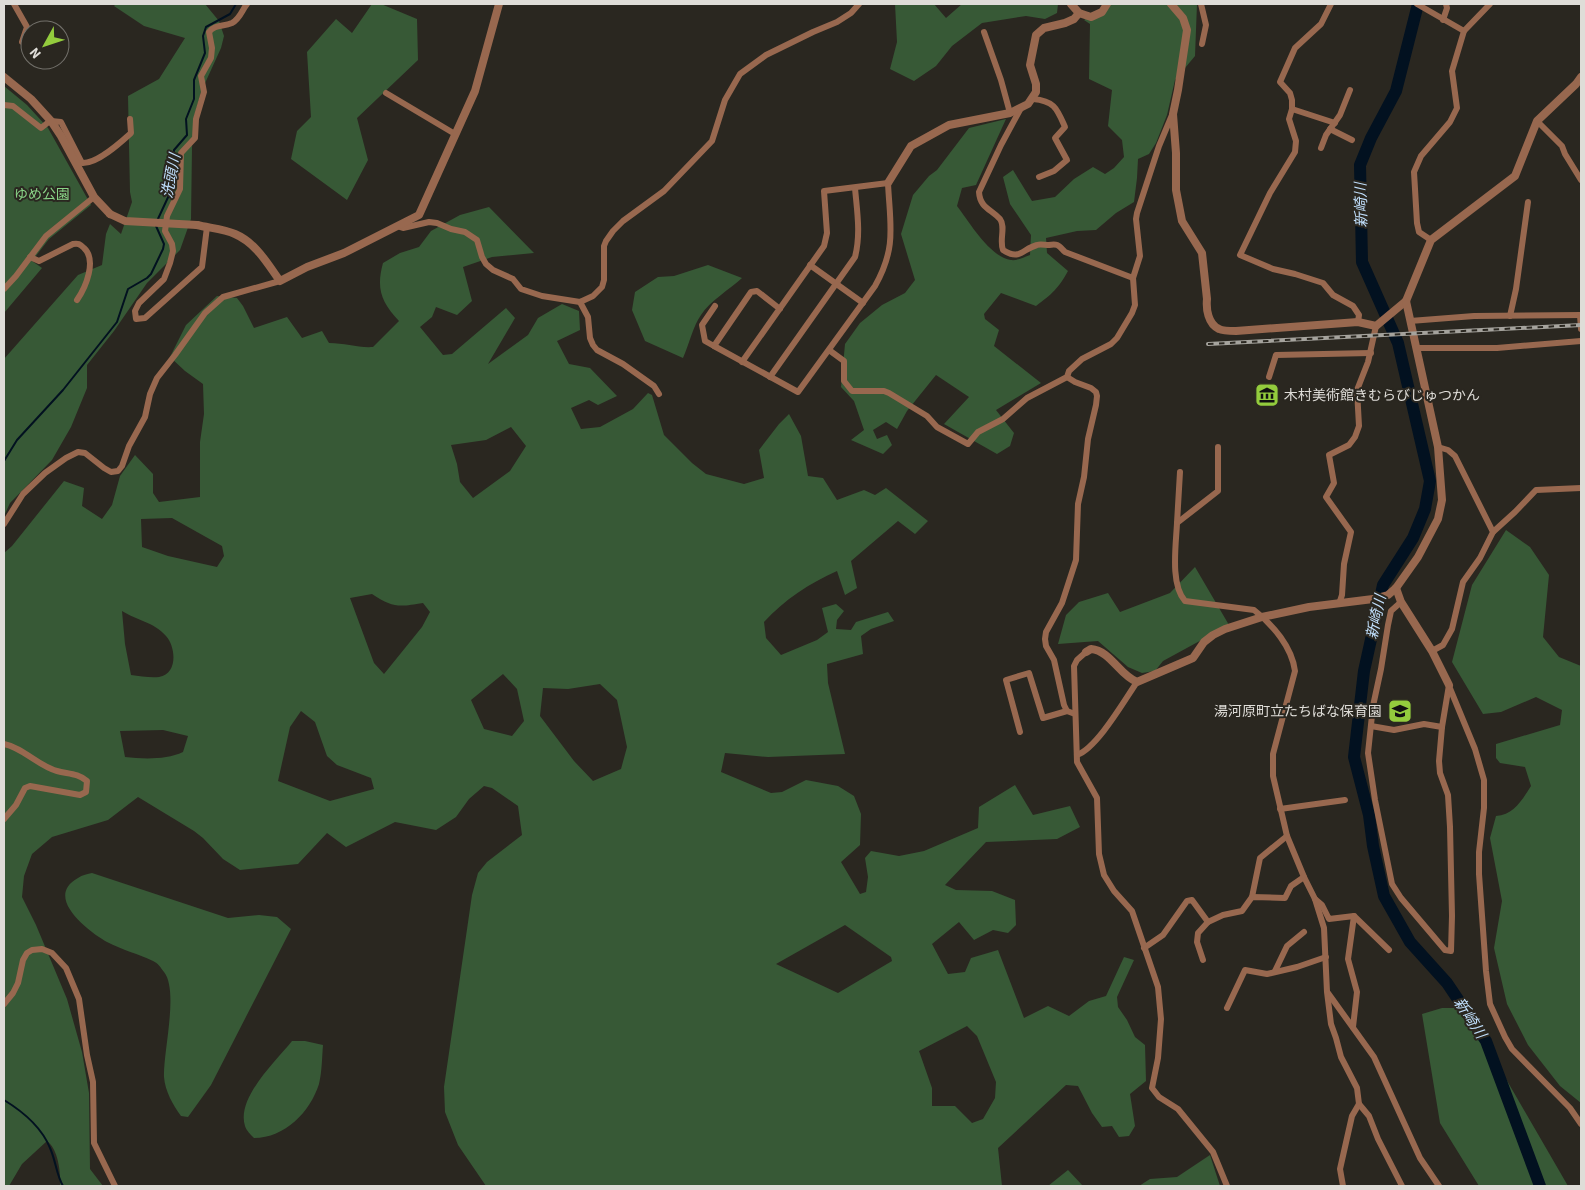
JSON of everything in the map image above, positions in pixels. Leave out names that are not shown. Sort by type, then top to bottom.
[{"type":"street","points":[[14,4],[23,20]]},
{"type":"street","points":[[207,228],[202,267],[145,318],[136,319],[135,311],[139,303],[164,279],[170,263],[172,244],[165,230],[167,216],[180,189],[181,153],[195,138],[196,119],[204,92],[202,76],[211,58],[212,48],[209,32],[213,27],[232,23],[240,16],[247,4]]},
{"type":"street","points":[[4,524],[23,494],[44,473],[78,452],[84,453],[111,472],[118,471],[145,417],[150,394],[157,378],[176,355],[205,313],[223,297],[280,281],[307,267],[344,253],[419,215],[476,91],[499,4]]},
{"type":"street","points":[[397,226],[403,228],[429,222],[465,232],[477,240],[486,264],[493,270],[513,280],[521,289],[535,294],[580,302],[592,296],[602,287],[604,280],[604,246],[613,231],[623,221],[664,191],[712,141],[725,100],[740,74],[766,56],[837,22],[859,4]]},
{"type":"street","points":[[1071,4],[1079,13],[1091,17],[1102,12],[1107,4]]},
{"type":"street","points":[[828,350],[844,361],[844,381],[852,391],[884,391],[889,393],[927,416],[937,427],[968,444],[978,432],[1003,418],[1027,398],[1067,377],[1069,371],[1082,359],[1111,344],[1117,338],[1135,305],[1133,278],[1140,256],[1137,213],[1159,146],[1173,114],[1178,90],[1186,30],[1183,18],[1171,4]]},
{"type":"street","points":[[1201,4],[1206,26],[1202,44]]},
{"type":"street","points":[[1331,4],[1321,24],[1295,48],[1280,82],[1290,93],[1292,100],[1290,119],[1296,141],[1294,152],[1270,192],[1240,255],[1273,269],[1323,283],[1333,295],[1353,306],[1358,315],[1358,322]]},
{"type":"street","points":[[1417,4],[1464,31]]},
{"type":"street","points":[[1443,20],[1447,8],[1446,4]]},
{"type":"street","points":[[1431,240],[1418,232],[1414,172],[1421,156],[1450,122],[1457,108],[1452,71],[1464,31],[1490,4]]},
{"type":"street","points":[[715,306],[702,325],[705,341],[798,392],[863,303],[883,271],[890,253],[891,236],[888,183],[911,146],[949,125],[1010,113],[1028,104],[1036,92],[1036,84],[1030,65],[1036,35],[1044,28],[1065,23],[1079,13]]},
{"type":"street","points":[[984,32],[1001,80],[1010,113]]},
{"type":"street","points":[[4,77],[31,99],[51,121],[94,197],[110,214],[125,222],[197,225],[233,233],[250,242],[265,258],[280,281]]},
{"type":"street","points":[[1339,604],[1342,595],[1344,564],[1351,532],[1326,498],[1334,483],[1329,455],[1349,445],[1355,437],[1359,426],[1357,390],[1371,353],[1378,325],[1406,301],[1431,240],[1515,176],[1537,122],[1581,77]]},
{"type":"street","points":[[1321,148],[1350,90]]},
{"type":"street","points":[[386,93],[455,134]]},
{"type":"street","points":[[1033,99],[1046,100],[1058,110],[1065,127],[1055,138],[1067,160],[1054,171],[1039,177]]},
{"type":"street","points":[[4,105],[13,106],[41,128],[51,121],[61,122],[82,163],[89,163],[117,146],[131,133],[130,118]]},
{"type":"street","points":[[1021,108],[1001,145],[980,192],[980,199],[988,210],[1000,220],[1003,250],[1014,255],[1020,254],[1036,245],[1054,243],[1059,245],[1065,252],[1133,278]]},
{"type":"street","points":[[1292,109],[1335,122]]},
{"type":"street","points":[[1173,114],[1177,198],[1182,221],[1202,253],[1207,299],[1206,306],[1210,322],[1219,329],[1236,331],[1358,322],[1378,325]]},
{"type":"street","points":[[1537,122],[1562,146],[1581,180]]},
{"type":"street","points":[[1330,129],[1352,140]]},
{"type":"street","points":[[742,362],[826,242],[824,191],[888,183]]},
{"type":"street","points":[[770,377],[855,257],[859,231],[855,188]]},
{"type":"street","points":[[4,289],[46,236],[94,197]]},
{"type":"street","points":[[1510,316],[1516,289],[1528,202]]},
{"type":"street","points":[[30,257],[39,261],[73,244],[82,246],[90,259],[89,271],[77,300]]},
{"type":"street","points":[[810,266],[863,303]]},
{"type":"street","points":[[714,346],[751,292],[757,291],[780,308]]},
{"type":"street","points":[[1077,755],[1088,748],[1112,719],[1137,682],[1193,658],[1204,642],[1212,635],[1262,617],[1309,607],[1372,600],[1388,594],[1396,588],[1418,557],[1438,519],[1442,500],[1438,447],[1406,301]]},
{"type":"street","points":[[580,302],[588,317],[590,338],[597,350],[623,364],[654,386],[659,394]]},
{"type":"street","points":[[1410,321],[1581,315],[1581,329]]},
{"type":"street","points":[[1417,348],[1497,348],[1581,340]]},
{"type":"street","points":[[1269,377],[1276,355],[1371,353]]},
{"type":"street","points":[[1067,377],[1092,388],[1097,396],[1078,504],[1076,560],[1062,604],[1045,639],[1046,646],[1054,660],[1061,695],[1067,711]]},
{"type":"street","points":[[1176,523],[1218,491],[1218,447]]},
{"type":"street","points":[[1438,447],[1448,450],[1455,456],[1493,532]]},
{"type":"street","points":[[1180,472],[1175,566],[1178,588],[1185,601],[1254,610],[1285,644],[1293,657],[1295,671],[1273,754],[1273,776],[1288,836],[1315,899],[1324,928],[1330,1024],[1336,1038],[1340,1057],[1357,1088],[1358,1104],[1352,1116],[1340,1169],[1343,1186]]},
{"type":"street","points":[[1432,651],[1443,645],[1452,629],[1463,582],[1480,558],[1493,532],[1536,490],[1581,488]]},
{"type":"street","points":[[1396,588],[1401,602],[1432,651],[1449,684],[1475,749],[1484,780],[1479,874],[1490,1004],[1512,1049],[1570,1108],[1581,1124]]},
{"type":"street","points":[[1401,602],[1391,611],[1382,669],[1373,706],[1368,753],[1371,777],[1392,884],[1401,898],[1445,950],[1451,952],[1452,916],[1448,795],[1440,773],[1439,761],[1449,684]]},
{"type":"street","points":[[1137,682],[1130,679],[1103,653],[1091,650],[1077,660],[1074,666],[1077,762],[1097,798],[1099,854],[1104,875],[1114,891],[1132,911],[1158,987],[1161,1019],[1158,1058],[1152,1088],[1159,1097],[1178,1109],[1213,1152],[1227,1186]]},
{"type":"street","points":[[1020,732],[1006,680],[1030,673],[1043,718],[1067,711],[1075,714]]},
{"type":"street","points":[[1371,726],[1394,730],[1424,724],[1442,727]]},
{"type":"street","points":[[4,744],[14,746],[49,768],[82,776],[88,780],[88,786],[86,792],[80,795],[30,786],[25,788],[16,806],[4,819]]},
{"type":"street","points":[[1280,809],[1344,800]]},
{"type":"street","points":[[1203,960],[1196,942],[1198,933],[1208,922],[1223,915],[1242,911],[1252,897],[1260,858],[1288,836]]},
{"type":"street","points":[[1252,897],[1285,898],[1291,886],[1304,877]]},
{"type":"street","points":[[1315,899],[1322,905],[1329,919],[1354,916]]},
{"type":"street","points":[[1144,948],[1163,935],[1187,901],[1192,900],[1208,922]]},
{"type":"street","points":[[1354,916],[1390,950]]},
{"type":"street","points":[[1352,1027],[1357,992],[1348,959],[1354,916]]},
{"type":"street","points":[[1275,971],[1288,946],[1304,932]]},
{"type":"street","points":[[4,1004],[14,993],[23,960],[27,953],[32,950],[42,949],[52,953],[66,968],[79,999],[93,1082],[94,1144],[115,1186]]},
{"type":"street","points":[[1227,1008],[1245,970],[1267,974],[1297,967],[1326,957]]},
{"type":"street","points":[[1327,992],[1374,1057],[1420,1158],[1439,1186]]},
{"type":"street","points":[[1358,1104],[1369,1116],[1378,1140],[1402,1186]]},
{"type":"green space","points":[[116,4],[205,4],[219,21],[224,36],[221,48],[201,92],[194,117],[191,219],[180,250],[147,283],[114,331],[87,365],[87,388],[71,427],[52,460],[10,503],[4,516],[4,359],[78,275],[102,265],[106,234],[110,224],[121,234],[132,202],[130,192],[128,96],[159,79],[185,38],[144,26],[114,6]]},
{"type":"green space","points":[[372,4],[381,4],[417,19],[418,60],[357,118],[368,160],[347,200],[291,159],[297,131],[311,117],[307,52],[336,19],[352,33]]},
{"type":"green space","points":[[895,4],[934,4],[946,18],[962,4],[1058,4],[1057,13],[1045,19],[1026,16],[982,23],[952,46],[936,66],[914,81],[890,69],[897,42]]},
{"type":"green space","points":[[1107,4],[1197,4],[1195,56],[1175,80],[1167,115],[1156,143],[1149,154],[1138,159],[1134,202],[1116,213],[1096,230],[1077,231],[1046,238],[1047,253],[1068,271],[1054,291],[1036,306],[1001,293],[984,314],[985,319],[999,330],[994,346],[1041,383],[996,410],[1014,433],[1010,446],[997,454],[944,424],[969,397],[936,375],[907,411],[897,429],[886,422],[873,430],[877,439],[887,435],[892,445],[883,454],[851,440],[864,430],[854,401],[841,387],[845,344],[860,323],[882,305],[905,293],[915,280],[901,234],[913,195],[929,176],[937,170],[969,128],[1006,119],[976,185],[962,188],[957,206],[988,246],[1003,258],[1011,260],[1030,255],[1031,235],[1010,204],[1003,177],[1013,170],[1032,201],[1055,197],[1074,179],[1093,167],[1105,174],[1114,168],[1124,157],[1122,140],[1108,126],[1112,90],[1089,79],[1090,24],[1084,20]]},
{"type":"green space","name":"ゆめ公園","points":[[4,86],[27,105],[48,128],[91,205],[49,239],[32,261],[42,268],[4,313]]},
{"type":"green space","points":[[489,207],[534,253],[492,257],[463,267],[472,301],[457,315],[436,307],[432,317],[420,327],[443,355],[452,354],[506,308],[515,318],[488,364],[528,335],[538,318],[562,304],[579,311],[580,330],[557,341],[569,364],[590,368],[617,396],[598,405],[589,400],[571,408],[581,429],[600,427],[633,409],[648,393],[652,395],[664,435],[692,463],[706,474],[744,484],[764,478],[759,450],[789,414],[801,436],[808,476],[823,478],[837,500],[864,490],[875,495],[886,488],[928,521],[915,534],[898,521],[851,561],[857,588],[845,595],[837,571],[798,593],[780,606],[764,622],[766,638],[781,655],[817,640],[828,632],[822,608],[836,604],[844,611],[837,620],[836,629],[851,630],[856,622],[888,612],[894,621],[871,629],[861,636],[863,654],[827,664],[828,683],[845,754],[768,757],[725,753],[721,772],[771,793],[782,792],[806,780],[838,786],[854,796],[861,814],[860,845],[841,862],[860,894],[866,892],[868,877],[865,858],[871,851],[899,856],[924,851],[978,828],[979,807],[1015,785],[1033,815],[1070,806],[1080,827],[1057,839],[986,842],[945,885],[956,890],[992,891],[1015,900],[1016,925],[1008,933],[993,930],[974,940],[959,922],[932,944],[948,974],[965,972],[971,958],[998,950],[1024,1018],[1048,1006],[1069,1016],[1089,1001],[1106,996],[1124,957],[1134,960],[1117,997],[1118,1007],[1135,1037],[1145,1045],[1146,1081],[1130,1094],[1135,1126],[1129,1136],[1119,1137],[1112,1126],[1102,1127],[1092,1113],[1078,1086],[1066,1085],[998,1148],[1002,1186],[486,1186],[458,1145],[445,1112],[444,1087],[472,895],[478,873],[487,862],[522,835],[518,806],[492,788],[484,786],[469,799],[456,817],[436,830],[395,822],[346,847],[327,833],[298,864],[240,870],[223,859],[194,831],[138,797],[108,820],[52,837],[32,854],[24,876],[22,897],[36,925],[67,999],[82,1052],[89,1093],[90,1169],[103,1186],[60,1186],[58,1161],[54,1149],[47,1141],[22,1164],[9,1186],[4,1186],[4,553],[12,546],[64,481],[84,488],[82,506],[102,519],[112,505],[120,476],[135,455],[153,474],[153,493],[159,502],[200,497],[200,442],[204,414],[203,384],[170,357],[186,325],[217,296],[237,298],[254,328],[287,317],[302,338],[322,331],[329,343],[373,347],[399,321],[384,301],[380,287],[383,263],[400,253],[419,247],[431,231],[460,215]],"holes":[[[511,427],[526,446],[510,471],[473,498],[460,482],[451,445],[486,440]],[[172,518],[222,546],[224,556],[217,567],[168,556],[142,547],[141,519]],[[372,594],[385,602],[396,605],[423,603],[430,612],[422,627],[384,674],[374,663],[350,598]],[[122,611],[161,631],[172,647],[173,660],[170,671],[159,677],[131,675],[125,644]],[[503,674],[517,689],[524,721],[512,736],[484,729],[471,700]],[[600,684],[617,700],[627,747],[621,769],[593,781],[574,761],[540,716],[543,688],[568,689]],[[301,711],[315,722],[327,756],[337,765],[371,778],[374,789],[330,801],[278,781],[290,727]],[[163,730],[188,736],[183,752],[176,755],[154,758],[125,757],[120,731]],[[845,925],[891,957],[892,961],[838,993],[776,964]],[[967,1026],[977,1036],[996,1082],[995,1098],[983,1119],[972,1123],[955,1106],[932,1106],[932,1088],[919,1051]]]},
{"type":"green space","points":[[708,265],[742,278],[715,300],[701,315],[683,358],[645,341],[632,310],[635,292],[658,277],[674,276]]},
{"type":"green space","points":[[1506,530],[1530,547],[1549,575],[1543,637],[1559,657],[1581,666],[1581,1103],[1560,1086],[1528,1045],[1507,1004],[1494,948],[1502,901],[1490,838],[1496,816],[1513,810],[1531,786],[1525,767],[1500,763],[1496,758],[1496,744],[1560,725],[1562,710],[1536,697],[1501,712],[1483,714],[1452,662],[1472,585]]},
{"type":"green space","points":[[1195,567],[1229,625],[1163,661],[1155,671],[1142,673],[1128,667],[1098,641],[1058,644],[1066,615],[1079,602],[1108,593],[1120,612],[1170,593]]},
{"type":"green space","points":[[92,873],[228,918],[259,915],[277,917],[291,929],[211,1085],[188,1117],[181,1116],[178,1112],[170,1098],[164,1077],[170,993],[164,972],[155,962],[113,945],[99,937],[81,922],[67,904],[65,895],[68,886],[80,877]]},
{"type":"green space","points":[[1442,1008],[1459,1008],[1492,1049],[1506,1079],[1568,1186],[1479,1186],[1440,1123],[1422,1014]]},
{"type":"green space","points":[[292,1041],[305,1041],[323,1045],[319,1084],[309,1104],[295,1122],[276,1134],[254,1138],[245,1126],[246,1104],[259,1080]]},
{"type":"green space","points":[[1210,1155],[1220,1186],[1139,1186],[1150,1179],[1177,1177]]},
{"type":"green space","points":[[1068,1170],[1083,1186],[1048,1186]]},
{"type":"waterway","name":"洗頭川","points":[[157,221],[170,193],[174,150],[187,135],[186,119],[194,99],[194,80],[205,53],[203,36],[206,27],[230,14],[236,4]]},
{"type":"waterway","name":"新崎川","points":[[1418,4],[1396,91],[1371,138],[1360,165],[1362,262],[1398,343],[1430,481],[1425,509],[1413,538],[1383,585],[1364,671],[1354,757],[1369,815],[1373,846],[1384,896],[1410,942],[1447,983],[1486,1041],[1540,1186]]},
{"type":"waterway","name":"洗頭川","points":[[4,461],[17,440],[63,390],[117,322],[128,289],[151,274],[164,244],[156,226]]},
{"type":"waterway","points":[[4,1100],[18,1109],[42,1134],[52,1153],[63,1186]]},
{"type":"railway","points":[[1208,344],[1581,325]]},
{"type":"place","name":"木村美術館きむらびじゅつかん","points":[[1267,395]]},
{"type":"place","name":"湯河原町立たちばな保育園","points":[[1400,711]]}]
